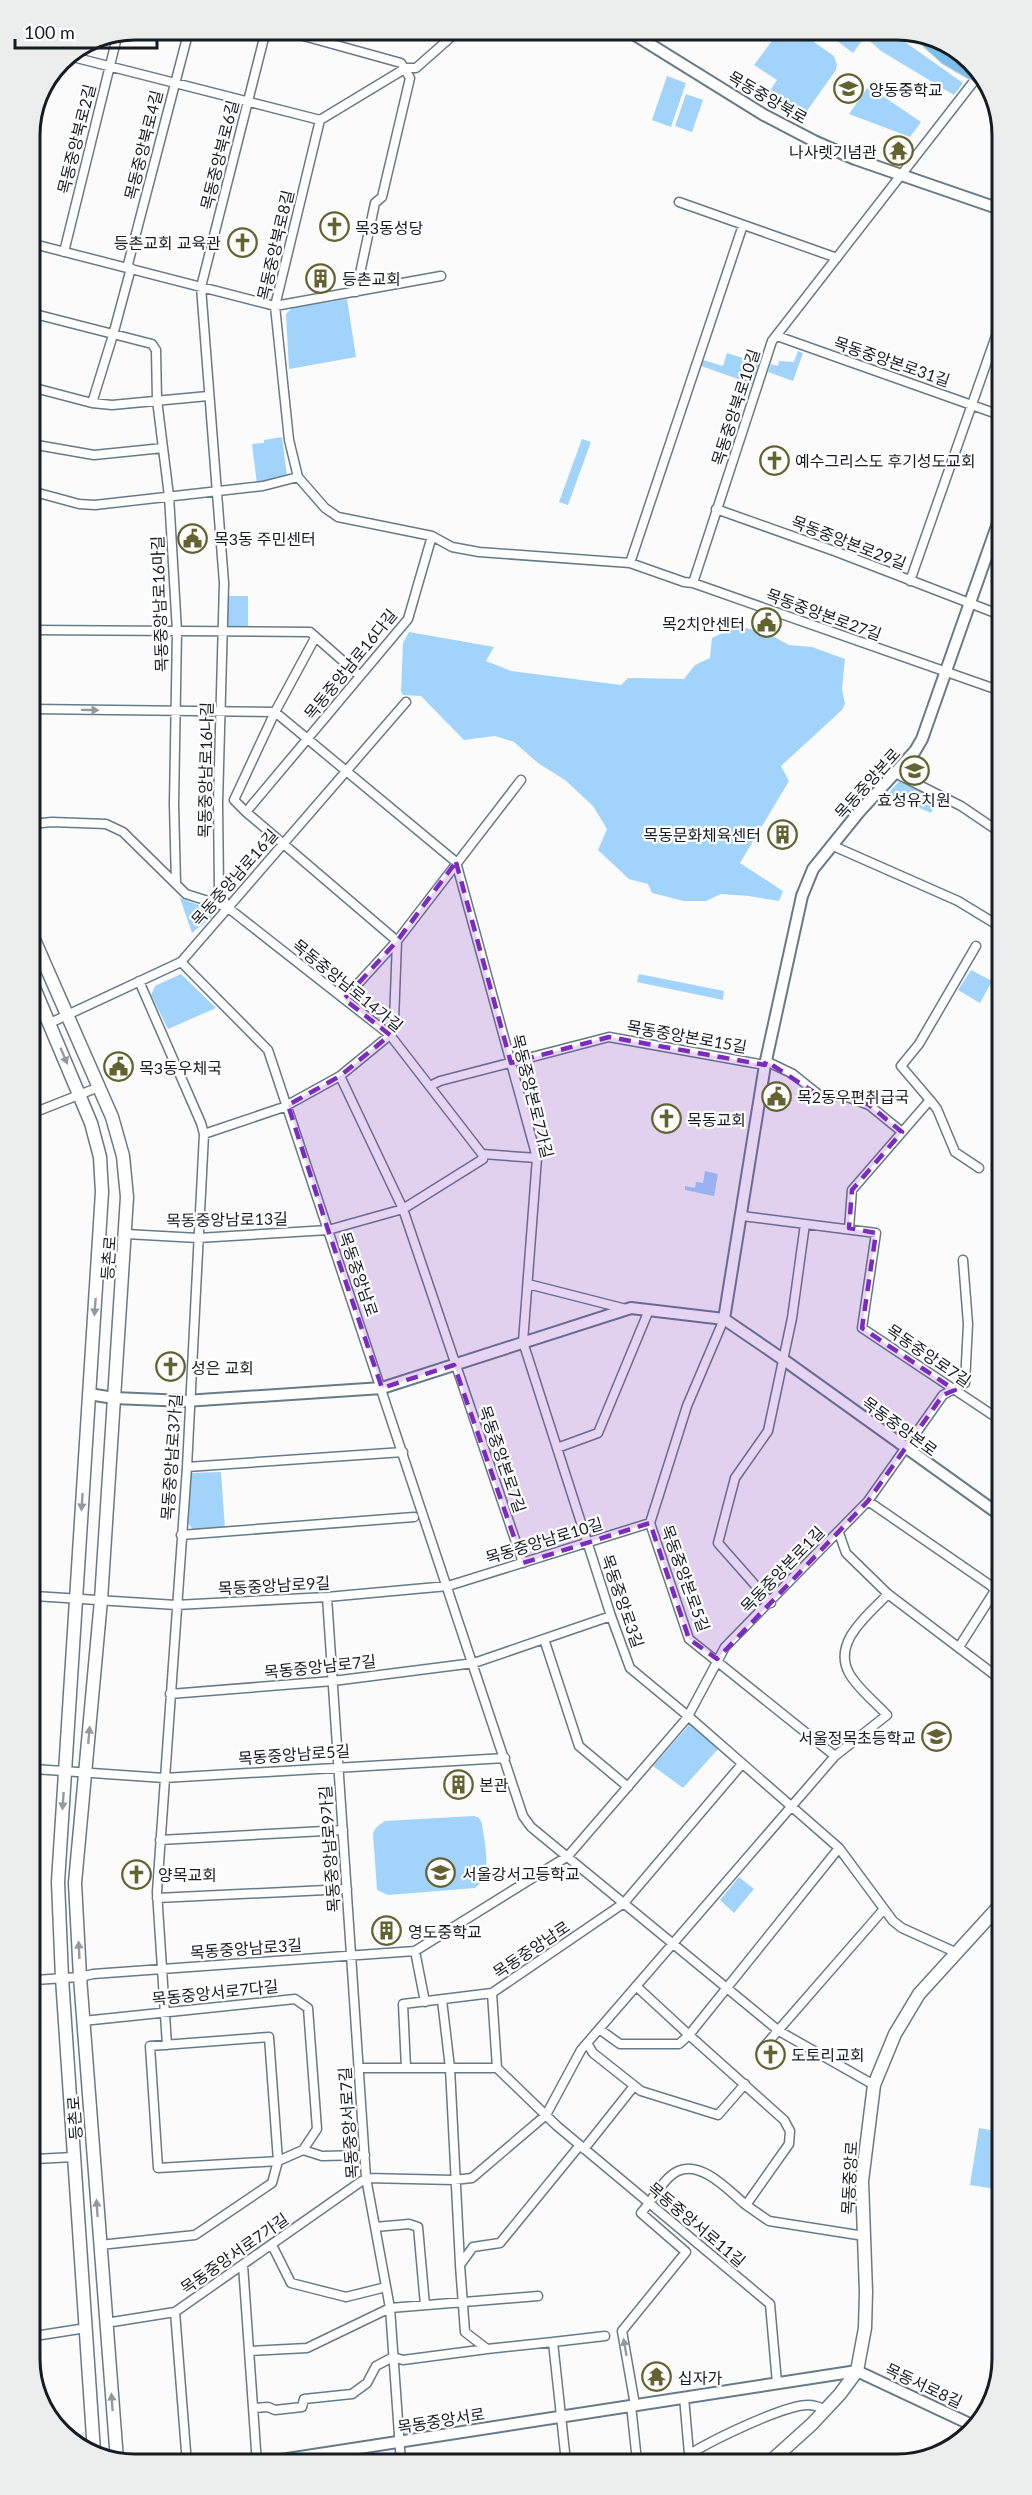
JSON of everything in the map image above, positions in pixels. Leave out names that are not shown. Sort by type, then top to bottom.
[{"type":"main road","points":[[940,51],[963,68]]},
{"type":"main road","name":"등촌로","points":[[41,954],[112,1117],[123,1156],[127,1197],[101,1600],[75,1883],[83,2021],[116,2453]]},
{"type":"main road","name":"등촌로","points":[[41,1002],[81,1094],[100,1157],[102,1192],[58,1882],[62,1978],[94,2445]]},
{"type":"main road","name":"목동중앙로","points":[[780,2454],[826,2410],[857,2371],[865,2328],[862,2181],[874,2085],[895,2034],[919,1994],[992,1913]]},
{"type":"street","name":"목동중앙북로4길","points":[[92,403],[113,335],[186,40]]},
{"type":"street","name":"목동중앙북로6길","points":[[201,287],[263,40]]},
{"type":"street","points":[[319,40],[401,63],[410,78],[382,197],[375,203],[356,292]]},
{"type":"street","points":[[80,59],[320,120],[406,68],[416,68],[447,40]]},
{"type":"street","name":"목동중앙북로","points":[[644,41],[773,120],[855,159],[992,206]]},
{"type":"street","name":"목동중앙북로2길","points":[[63,252],[116,42]]},
{"type":"street","points":[[901,175],[974,81]]},
{"type":"street","name":"목동중앙북로8길","points":[[320,120],[274,306],[289,440],[298,477],[325,508],[338,517],[432,536],[452,547],[479,552],[630,563],[684,582],[693,582]]},
{"type":"street","name":"목동중앙북로10길","points":[[693,582],[772,341],[901,175]]},
{"type":"street","points":[[679,202],[837,258]]},
{"type":"street","points":[[630,563],[743,225]]},
{"type":"street","points":[[41,246],[274,306],[441,276]]},
{"type":"street","name":"목동중앙남로16나길","points":[[201,287],[224,583],[218,803],[219,890],[226,907]]},
{"type":"street","name":"목동중앙남로16마길","points":[[41,316],[152,344],[155,347],[157,400],[169,496],[177,631],[174,804],[176,884]]},
{"type":"street","name":"목동중앙본로31길","points":[[777,336],[992,412]]},
{"type":"street","points":[[910,581],[992,347]]},
{"type":"street","points":[[41,390],[92,403],[112,405],[208,396]]},
{"type":"street","points":[[41,445],[94,455],[163,448]]},
{"type":"street","points":[[41,494],[79,504],[95,505],[263,486],[298,477]]},
{"type":"street","name":"목동중앙본로29길","points":[[716,509],[837,552],[992,612]]},
{"type":"street","name":"목동중앙남로16다길","points":[[315,638],[274,712],[234,800],[246,812],[408,619],[432,536]]},
{"type":"street","name":"목동중앙본로","points":[[992,540],[922,739],[915,751],[831,845],[813,869],[802,896],[766,1063],[724,1319],[992,1509]]},
{"type":"street","name":"목동중앙본로27길","points":[[693,582],[992,688]]},
{"type":"street","points":[[41,630],[310,632],[360,676]]},
{"type":"street","name":"목동중앙남로16길","points":[[50,1023],[181,962],[226,907],[250,884],[345,770],[406,702]]},
{"type":"street","points":[[41,709],[274,712]]},
{"type":"street","name":"목동중앙남로16다길","points":[[274,712],[345,770]]},
{"type":"street","points":[[345,770],[456,862]]},
{"type":"street","points":[[895,773],[961,806],[992,827]]},
{"type":"street","points":[[344,999],[397,941],[521,780]]},
{"type":"street","points":[[246,812],[284,842],[397,941]]},
{"type":"street","name":"목동중앙남로14가길","points":[[41,823],[106,824],[123,832],[186,894],[226,907],[390,1035],[482,1154]]},
{"type":"street","points":[[831,845],[958,901],[992,922]]},
{"type":"street","name":"목동중앙본로7가길","points":[[456,862],[537,1158],[523,1342]]},
{"type":"street","points":[[204,1134],[288,1105],[340,1076],[390,1035],[394,1021],[397,941]]},
{"type":"street","points":[[976,946],[919,1044],[901,1066],[937,1109],[955,1152],[979,1168]]},
{"type":"street","name":"목동중앙남로","points":[[181,962],[268,1050],[525,1819],[531,1827],[779,2031],[874,2085]]},
{"type":"street","name":"목동중앙남로3가길","points":[[139,981],[204,1134],[187,1467],[157,1898],[167,2045]]},
{"type":"street","name":"목동중앙본로15길","points":[[430,1086],[440,1081],[609,1037],[766,1063]]},
{"type":"street","points":[[766,1063],[793,1074],[823,1098],[842,1095],[869,1105],[902,1132]]},
{"type":"street","name":"목동중앙본로7길","points":[[340,1076],[403,1209],[523,1563]]},
{"type":"street","points":[[41,1110],[99,1088]]},
{"type":"street","points":[[742,1216],[849,1228],[852,1190],[930,1100]]},
{"type":"street","points":[[482,1154],[537,1158]]},
{"type":"street","name":"목동중앙남로13길","points":[[126,1234],[198,1238],[328,1230],[403,1209],[483,1159],[482,1154]]},
{"type":"street","points":[[771,1603],[718,1544],[735,1478],[768,1431],[784,1360],[805,1224]]},
{"type":"street","name":"목동중앙로7길","points":[[849,1228],[876,1233],[862,1328],[992,1415]]},
{"type":"street","points":[[955,1390],[965,1383],[968,1353],[963,1260]]},
{"type":"street","points":[[528,1284],[626,1309]]},
{"type":"street","points":[[89,1394],[114,1398],[190,1401],[382,1388],[626,1309],[724,1319]]},
{"type":"street","points":[[557,1449],[598,1433],[649,1310]]},
{"type":"street","name":"목동중앙본로5길","points":[[724,1319],[687,1406],[650,1523],[689,1639],[717,1659],[835,1756]]},
{"type":"street","name":"목동중앙로3길","points":[[523,1342],[611,1616],[630,1668],[839,1848],[893,1921],[902,1928],[955,1952]]},
{"type":"street","name":"목동중앙본로1길","points":[[628,1787],[688,1716],[725,1647],[771,1603],[868,1501],[943,1395],[955,1390]]},
{"type":"street","points":[[187,1467],[404,1452]]},
{"type":"street","points":[[868,1501],[992,1587]]},
{"type":"street","points":[[181,1535],[414,1517]]},
{"type":"street","name":"목동중앙남로10길","points":[[448,1586],[650,1523]]},
{"type":"street","points":[[839,1533],[846,1553],[888,1594],[992,1673]]},
{"type":"street","name":"목동중앙남로9길","points":[[101,1600],[176,1605],[327,1597],[448,1586]]},
{"type":"street","points":[[366,2178],[454,2180],[472,2178],[546,2115],[587,2043],[835,1756],[887,1715],[849,1675],[845,1663],[845,1650],[851,1633],[888,1594]]},
{"type":"street","points":[[959,1647],[992,1596]]},
{"type":"street","points":[[40,1597],[101,1600]]},
{"type":"street","name":"목동중앙남로9가길","points":[[327,1597],[351,1956]]},
{"type":"street","points":[[474,1663],[611,1616]]},
{"type":"street","points":[[544,1639],[579,1746],[628,1787]]},
{"type":"street","name":"목동중앙남로7길","points":[[170,1694],[333,1681],[474,1663]]},
{"type":"street","name":"목동중앙남로5길","points":[[85,1774],[164,1778],[505,1758]]},
{"type":"street","name":"목동중앙남로","points":[[406,2068],[403,2004],[492,1993],[624,1903],[742,1764]]},
{"type":"street","points":[[40,1770],[85,1774]]},
{"type":"street","name":"목동중앙남로3길","points":[[40,1980],[415,1951],[568,1856],[628,1787]]},
{"type":"street","points":[[160,1840],[343,1830]]},
{"type":"street","points":[[599,2029],[620,2044],[679,2044],[727,1989],[839,1848]]},
{"type":"street","points":[[157,1898],[347,1889]]},
{"type":"street","points":[[762,2049],[884,1909]]},
{"type":"street","points":[[415,1951],[425,2002]]},
{"type":"street","name":"목동중앙서로7길","points":[[351,1956],[366,2178],[390,2308],[400,2454]]},
{"type":"street","points":[[636,1986],[784,2120],[790,2131],[789,2144],[746,2205]]},
{"type":"street","points":[[359,2068],[497,2068],[492,1993]]},
{"type":"street","name":"목동중앙서로7다길","points":[[83,2021],[295,1999],[308,2008],[317,2129],[303,2150]]},
{"type":"street","points":[[442,2000],[450,2068],[454,2180],[465,2332],[487,2349]]},
{"type":"street","points":[[100,2245],[195,2235],[272,2183],[278,2161],[269,2037],[150,2046],[158,2169],[278,2161],[303,2150],[322,2156],[365,2155]]},
{"type":"street","points":[[587,2043],[593,2052],[641,2091],[718,2115],[745,2084]]},
{"type":"street","name":"목동중앙서로11길","points":[[497,2068],[582,2147],[770,2304],[777,2383]]},
{"type":"street","points":[[460,2265],[472,2247],[500,2243],[634,2086]]},
{"type":"street","name":"등촌로","points":[[40,2159],[74,2157]]},
{"type":"street","points":[[636,2454],[633,2405],[622,2331],[686,2252],[641,2212],[665,2182],[679,2170],[697,2170],[706,2174],[769,2221],[864,2236]]},
{"type":"street","name":"목동중앙서로7가길","points":[[106,2323],[175,2312],[366,2178]]},
{"type":"street","points":[[375,2227],[409,2224],[418,2227],[425,2305]]},
{"type":"street","points":[[272,2245],[291,2283],[346,2297],[386,2287]]},
{"type":"street","points":[[243,2265],[251,2351],[256,2454]]},
{"type":"street","points":[[251,2351],[307,2348],[390,2308],[538,2296]]},
{"type":"street","points":[[175,2312],[186,2454]]},
{"type":"street","points":[[40,2335],[86,2328]]},
{"type":"street","points":[[254,2408],[268,2407],[275,2410],[302,2407],[304,2399],[352,2394],[367,2383],[376,2366],[393,2357],[403,2360],[605,2336]]},
{"type":"street","points":[[553,2342],[565,2454]]},
{"type":"street","name":"목동중앙서로","points":[[346,2454],[399,2442],[857,2371]]},
{"type":"street","name":"목동서로8길","points":[[857,2371],[967,2423]]},
{"type":"street","points":[[684,2397],[689,2454],[730,2433],[797,2407],[812,2405],[826,2410]]},
{"type":"highlighted area","points":[[456,862],[511,1063],[609,1037],[765,1065],[766,1061],[823,1098],[842,1095],[869,1105],[902,1132],[852,1190],[849,1228],[876,1233],[862,1328],[955,1390],[943,1395],[868,1501],[717,1659],[689,1639],[650,1523],[523,1563],[454,1365],[382,1388],[288,1105],[340,1076],[390,1035],[344,999],[397,941]]},
{"type":"shaded area","points":[[772,41],[812,41],[834,56],[837,65],[836,70],[804,115],[769,92],[777,80],[754,65]]},
{"type":"shaded area","points":[[837,41],[862,41],[853,53]]},
{"type":"shaded area","points":[[870,41],[904,41],[963,83],[954,95],[881,51]]},
{"type":"shaded area","points":[[667,76],[686,83],[671,127],[652,120]]},
{"type":"shaded area","points":[[871,83],[880,88],[877,92],[921,122],[910,137],[849,114]]},
{"type":"shaded area","points":[[686,94],[703,100],[692,132],[675,126]]},
{"type":"shaded area","points":[[347,299],[356,357],[289,369],[286,314],[292,308]]},
{"type":"shaded area","points":[[798,351],[803,353],[793,381],[768,372],[771,364],[778,366],[779,361],[794,362]]},
{"type":"shaded area","points":[[727,353],[759,363],[752,384],[701,366],[703,360],[723,366]]},
{"type":"shaded area","points":[[282,437],[287,477],[257,484],[252,444]]},
{"type":"shaded area","points":[[582,439],[591,442],[568,505],[559,502]]},
{"type":"shaded area","points":[[226,596],[248,596],[248,627],[226,627]]},
{"type":"shaded area","points":[[737,626],[767,633],[789,645],[812,647],[845,659],[842,689],[845,704],[842,710],[781,766],[789,781],[740,863],[783,891],[779,901],[721,894],[706,901],[684,901],[652,893],[648,884],[629,879],[598,850],[607,829],[593,806],[565,780],[538,763],[514,742],[495,736],[464,740],[421,696],[403,695],[401,691],[403,643],[409,632],[494,647],[486,661],[511,671],[621,685],[628,678],[684,679],[695,665],[710,658],[712,638]]},
{"type":"shaded area","points":[[899,781],[938,798],[931,813],[888,794]]},
{"type":"shaded area","points":[[180,898],[207,908],[212,917],[192,933]]},
{"type":"shaded area","points":[[971,970],[992,981],[980,1003],[958,990]]},
{"type":"shaded area","points":[[181,974],[216,1008],[168,1029],[151,995],[155,986]]},
{"type":"shaded area","points":[[639,974],[724,991],[723,1000],[637,982]]},
{"type":"shaded area","points":[[705,1171],[718,1174],[714,1196],[685,1190],[685,1186],[695,1188],[696,1182],[703,1183]]},
{"type":"shaded area","points":[[221,1472],[225,1529],[193,1530],[186,1520],[191,1473]]},
{"type":"shaded area","points":[[691,1723],[719,1748],[683,1788],[653,1766]]},
{"type":"shaded area","points":[[474,1816],[482,1823],[486,1849],[484,1876],[475,1888],[388,1895],[377,1890],[373,1834],[379,1825],[385,1821]]},
{"type":"shaded area","points":[[739,1877],[754,1889],[734,1913],[720,1900]]},
{"type":"shaded area","points":[[979,2128],[992,2130],[992,2188],[970,2185]]},
{"type":"place","name":"양동중학교","points":[[848,89]]},
{"type":"place","name":"나사렛기념관","points":[[898,151]]},
{"type":"place","name":"목3동성당","points":[[334,227]]},
{"type":"place","name":"등촌교회 교육관","points":[[242,242]]},
{"type":"place","name":"등촌교회","points":[[321,278]]},
{"type":"place","name":"예수그리스도 후기성도교회","points":[[774,460]]},
{"type":"place","name":"목3동 주민센터","points":[[193,538]]},
{"type":"place","name":"목2치안센터","points":[[766,623]]},
{"type":"place","name":"효성유치원","points":[[914,771]]},
{"type":"place","name":"목동문화체육센터","points":[[782,834]]},
{"type":"place","name":"목3동우체국","points":[[118,1067]]},
{"type":"place","name":"목2동우편취급국","points":[[776,1096]]},
{"type":"place","name":"목동교회","points":[[666,1119]]},
{"type":"place","name":"성은 교회","points":[[170,1367]]},
{"type":"place","name":"서울정목초등학교","points":[[937,1737]]},
{"type":"place","name":"본관","points":[[458,1784]]},
{"type":"place","name":"서울강서고등학교","points":[[441,1873]]},
{"type":"place","name":"양목교회","points":[[137,1874]]},
{"type":"place","name":"영도중학교","points":[[387,1931]]},
{"type":"place","name":"도토리교회","points":[[770,2054]]},
{"type":"place","name":"십자가","points":[[657,2377]]}]
